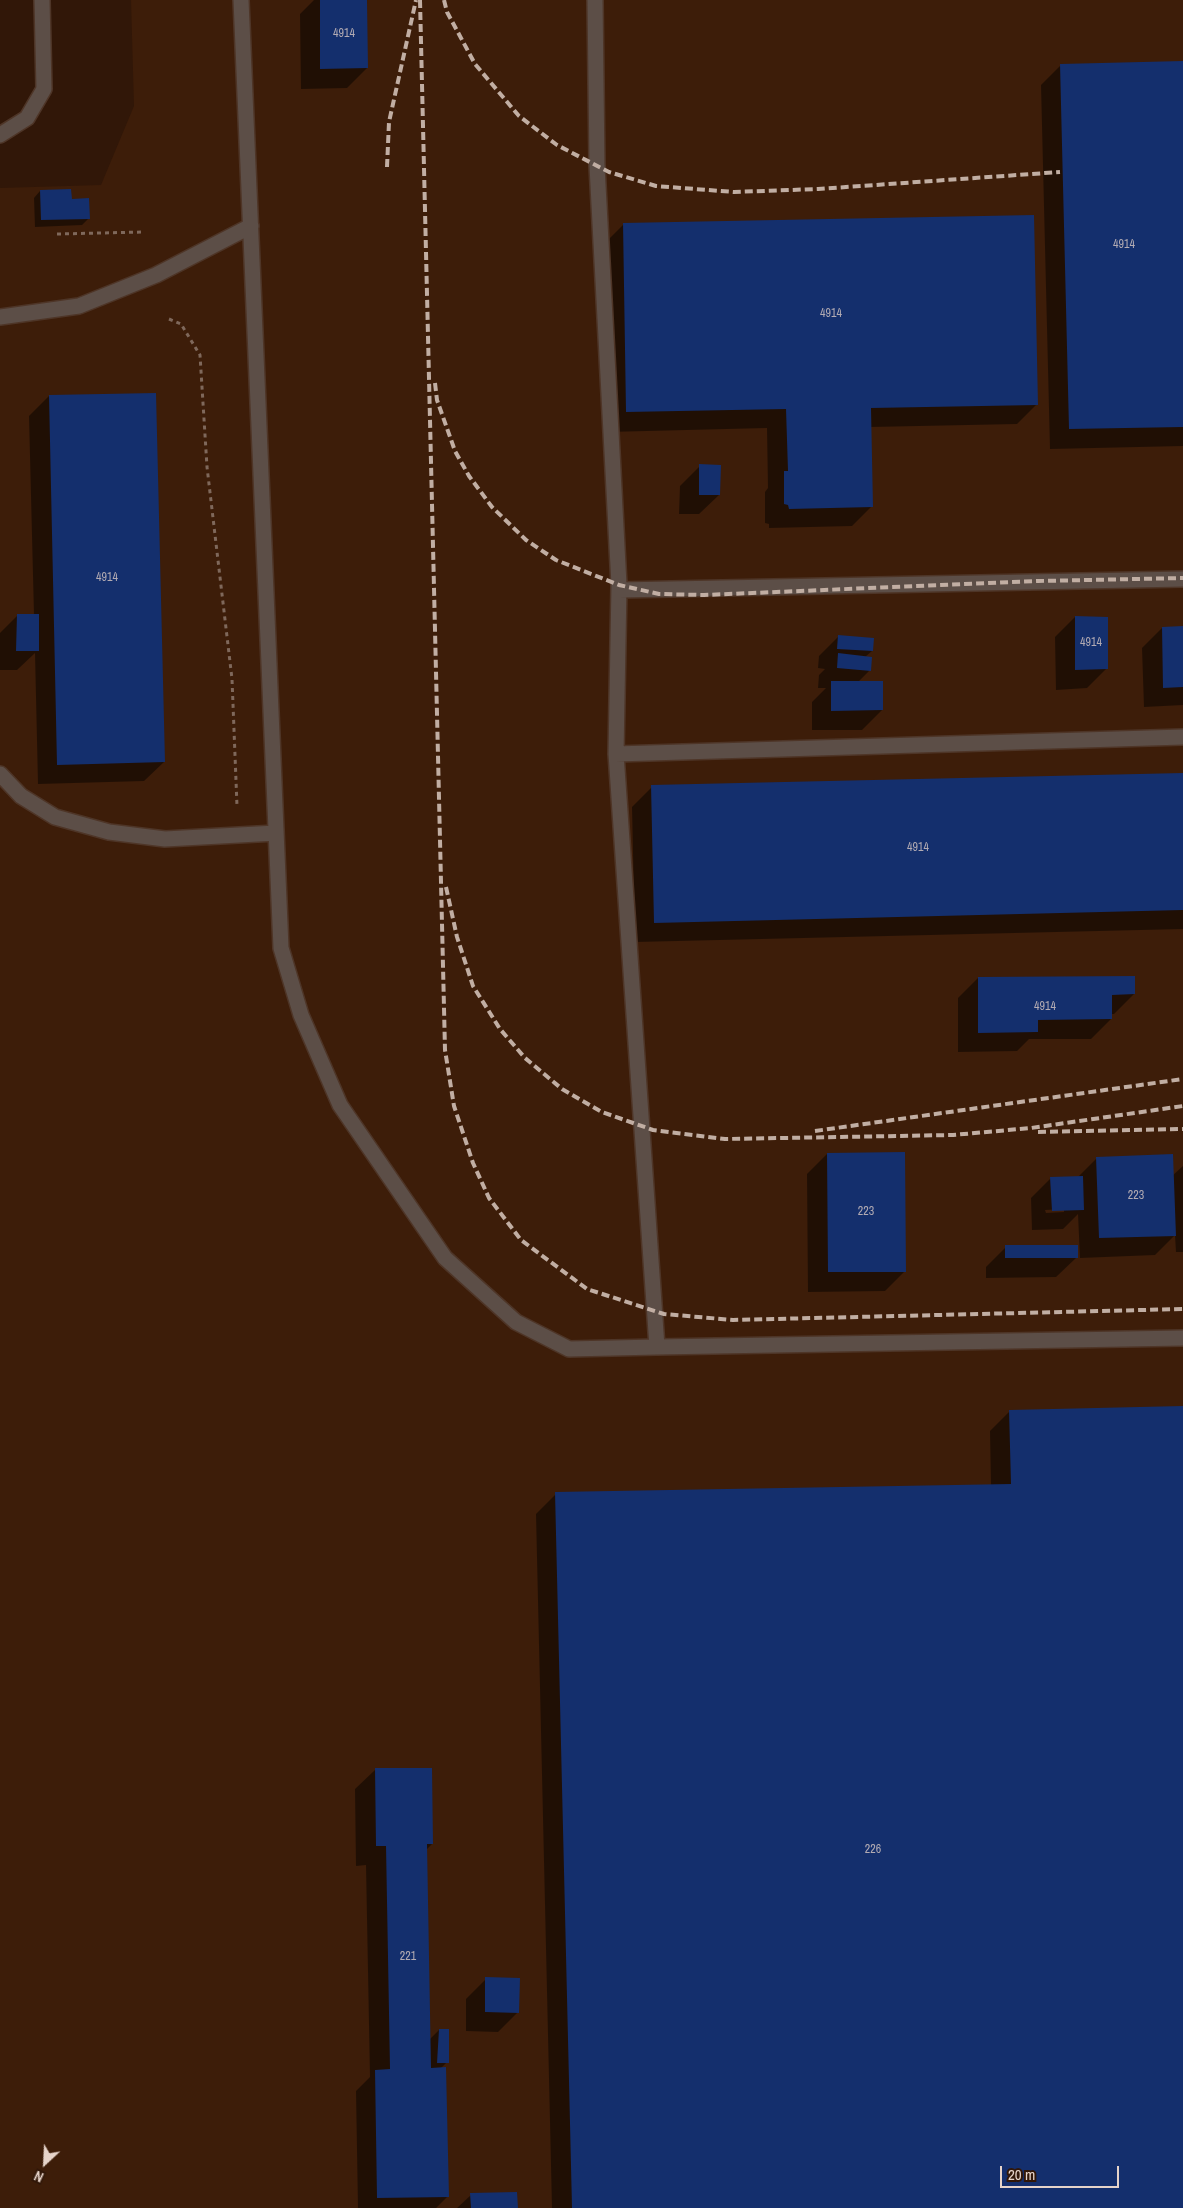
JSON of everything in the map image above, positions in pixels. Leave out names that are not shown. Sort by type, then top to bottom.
[{"type":"street","points":[[0,136],[27,118],[44,89],[42,0]]},
{"type":"street","points":[[241,0],[281,948],[301,1015],[340,1105],[445,1258],[516,1322],[570,1349],[1183,1338]]},
{"type":"street","points":[[595,0],[597,166],[619,590],[616,754],[657,1347]]},
{"type":"street","points":[[0,316],[79,306],[156,275],[251,226]]},
{"type":"street","points":[[619,590],[1183,579]]},
{"type":"street","points":[[616,754],[1183,738]]},
{"type":"street","points":[[0,774],[21,796],[55,817],[109,832],[165,839],[276,833]]},
{"type":"path","points":[[57,234],[143,232]]},
{"type":"path","points":[[170,319],[181,324],[200,355],[207,467],[232,678],[239,835]]},
{"type":"shaded area","points":[[131,0],[1183,0],[1183,2208],[0,2208],[0,188],[101,185],[134,106]]},
{"type":"building","points":[[320,0],[367,0],[368,68],[320,69]]},
{"type":"building","points":[[1183,61],[1183,427],[1069,429],[1060,64]]},
{"type":"building","points":[[71,189],[72,199],[89,198],[90,219],[41,220],[40,190]]},
{"type":"building","points":[[1034,215],[1038,405],[871,408],[873,507],[789,509],[788,505],[784,504],[784,471],[788,471],[786,409],[626,412],[623,223]]},
{"type":"building","points":[[156,393],[165,762],[57,765],[49,395]]},
{"type":"building","points":[[699,464],[721,465],[720,495],[699,495]]},
{"type":"building","points":[[17,614],[39,614],[39,651],[16,651]]},
{"type":"building","points":[[1075,616],[1108,617],[1108,669],[1075,670]]},
{"type":"building","points":[[1183,626],[1183,687],[1163,688],[1162,627]]},
{"type":"building","points":[[838,635],[874,638],[873,651],[837,649]]},
{"type":"building","points":[[838,653],[872,657],[871,671],[837,668]]},
{"type":"building","points":[[831,681],[883,681],[883,710],[831,711]]},
{"type":"building","points":[[1183,773],[1183,910],[654,923],[651,785]]},
{"type":"building","points":[[1135,976],[1135,994],[1112,995],[1112,1019],[1038,1020],[1038,1032],[978,1033],[978,977]]},
{"type":"building","points":[[905,1152],[906,1272],[828,1272],[827,1153]]},
{"type":"building","points":[[1173,1154],[1176,1236],[1099,1238],[1096,1157]]},
{"type":"building","points":[[1083,1176],[1084,1210],[1052,1211],[1050,1177]]},
{"type":"building","points":[[1005,1245],[1078,1245],[1078,1258],[1005,1258]]},
{"type":"building","points":[[1183,1406],[1183,2208],[572,2208],[555,1492],[1011,1484],[1009,1410]]},
{"type":"building","points":[[375,1768],[432,1768],[433,1844],[427,1844],[431,2068],[446,2067],[449,2197],[377,2198],[375,2070],[390,2069],[386,1846],[376,1846]]},
{"type":"building","points":[[485,1977],[520,1978],[519,2013],[485,2012]]},
{"type":"building","points":[[439,2029],[449,2029],[449,2063],[437,2063]]},
{"type":"building","points":[[517,2192],[518,2208],[471,2208],[470,2193]]},
{"type":"railway","points":[[387,167],[389,122],[416,0]]},
{"type":"railway","points":[[420,0],[445,1050],[454,1106],[473,1163],[489,1198],[521,1240],[587,1289],[664,1314],[733,1320],[1183,1309]]},
{"type":"railway","points":[[444,0],[447,12],[475,64],[519,116],[557,145],[609,172],[656,186],[734,192],[818,189],[1060,172]]},
{"type":"railway","points":[[435,383],[437,400],[455,451],[469,476],[492,507],[526,540],[556,560],[619,585],[659,594],[704,595],[1038,581],[1183,578]]},
{"type":"railway","points":[[446,887],[457,937],[473,986],[500,1029],[525,1058],[562,1089],[602,1112],[653,1130],[725,1139],[953,1135],[1031,1128],[1183,1106]]},
{"type":"railway","points":[[815,1131],[1183,1079]]},
{"type":"railway","points":[[1038,1132],[1183,1129]]}]
